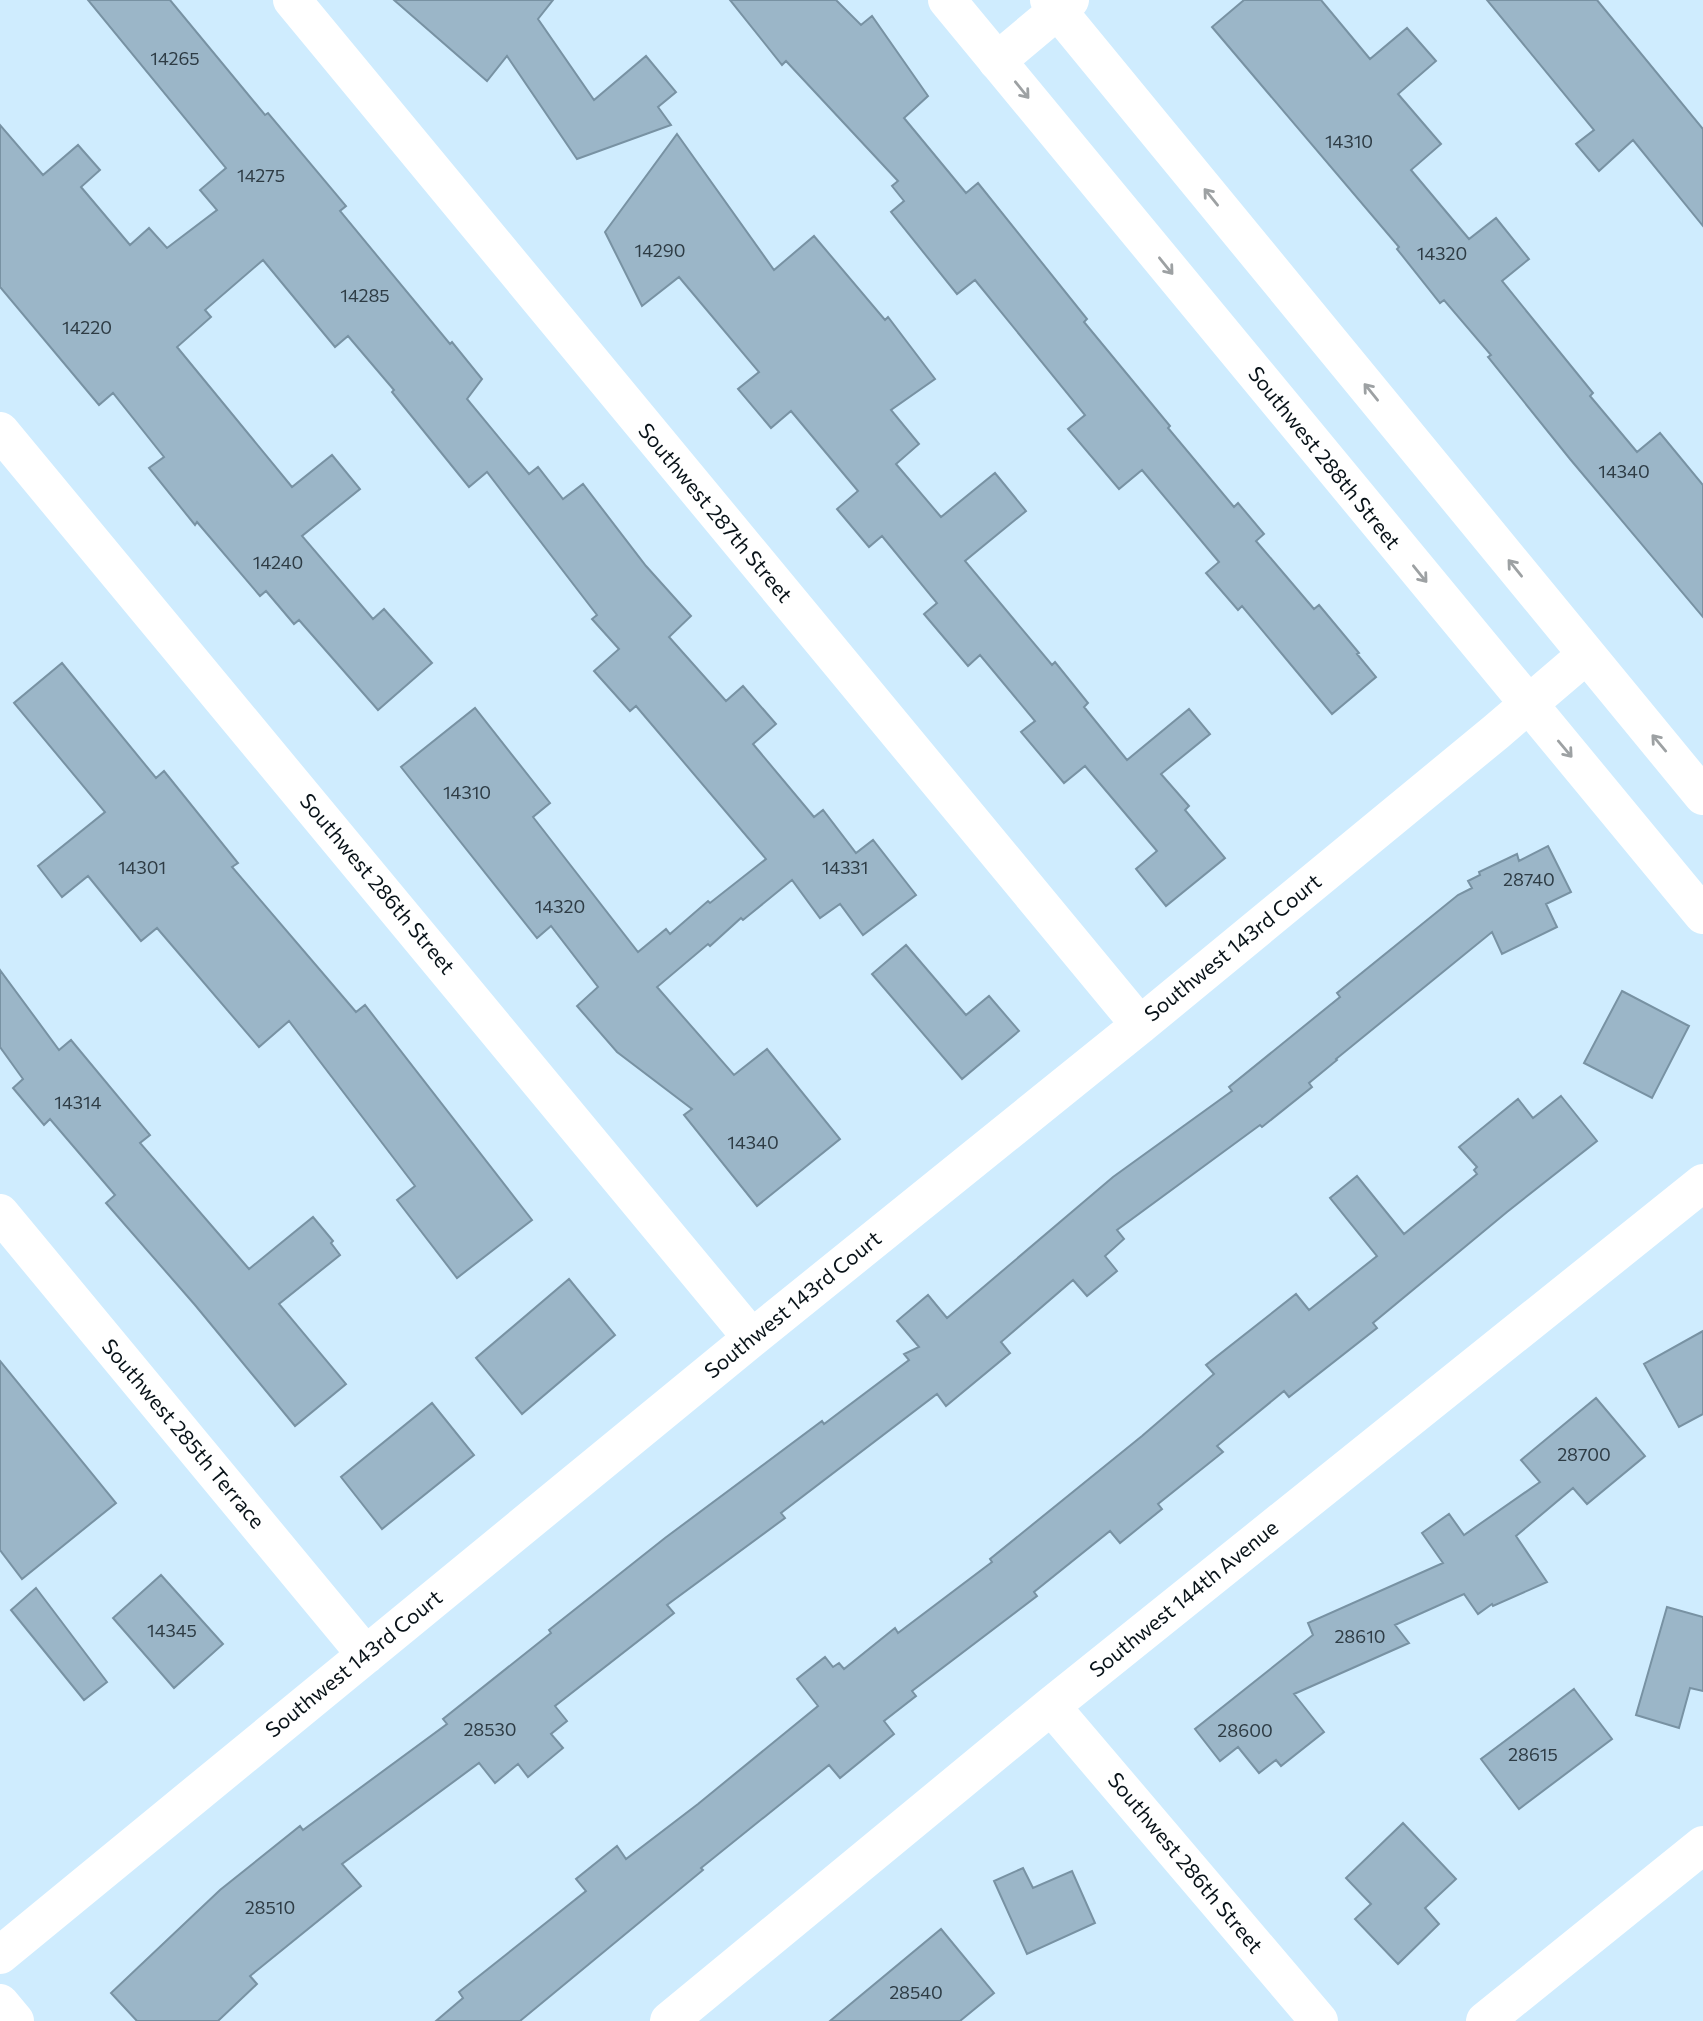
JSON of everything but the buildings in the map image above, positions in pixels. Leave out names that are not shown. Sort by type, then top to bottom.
[{"type":"street","name":"Southwest 287th Street","points":[[292,0],[1140,1025]]},
{"type":"street","name":"Southwest 288th Street","points":[[947,0],[1703,915]]},
{"type":"street","points":[[997,61],[1059,3],[1703,796]]},
{"type":"street","name":"Southwest 286th Street","points":[[0,431],[752,1338]]},
{"type":"street","name":"Southwest 143rd Court","points":[[0,1955],[752,1338],[1140,1025],[1586,655]]},
{"type":"street","name":"Southwest 144th Avenue","points":[[669,2021],[1051,1706],[1703,1183]]},
{"type":"street","name":"Southwest 285th Terrace","points":[[0,1213],[366,1655]]},
{"type":"street","name":"Southwest 286th Street","points":[[1051,1706],[1320,2021]]},
{"type":"street","points":[[1485,2021],[1703,1845]]},
{"type":"street","points":[[0,2003],[15,2021]]}]
